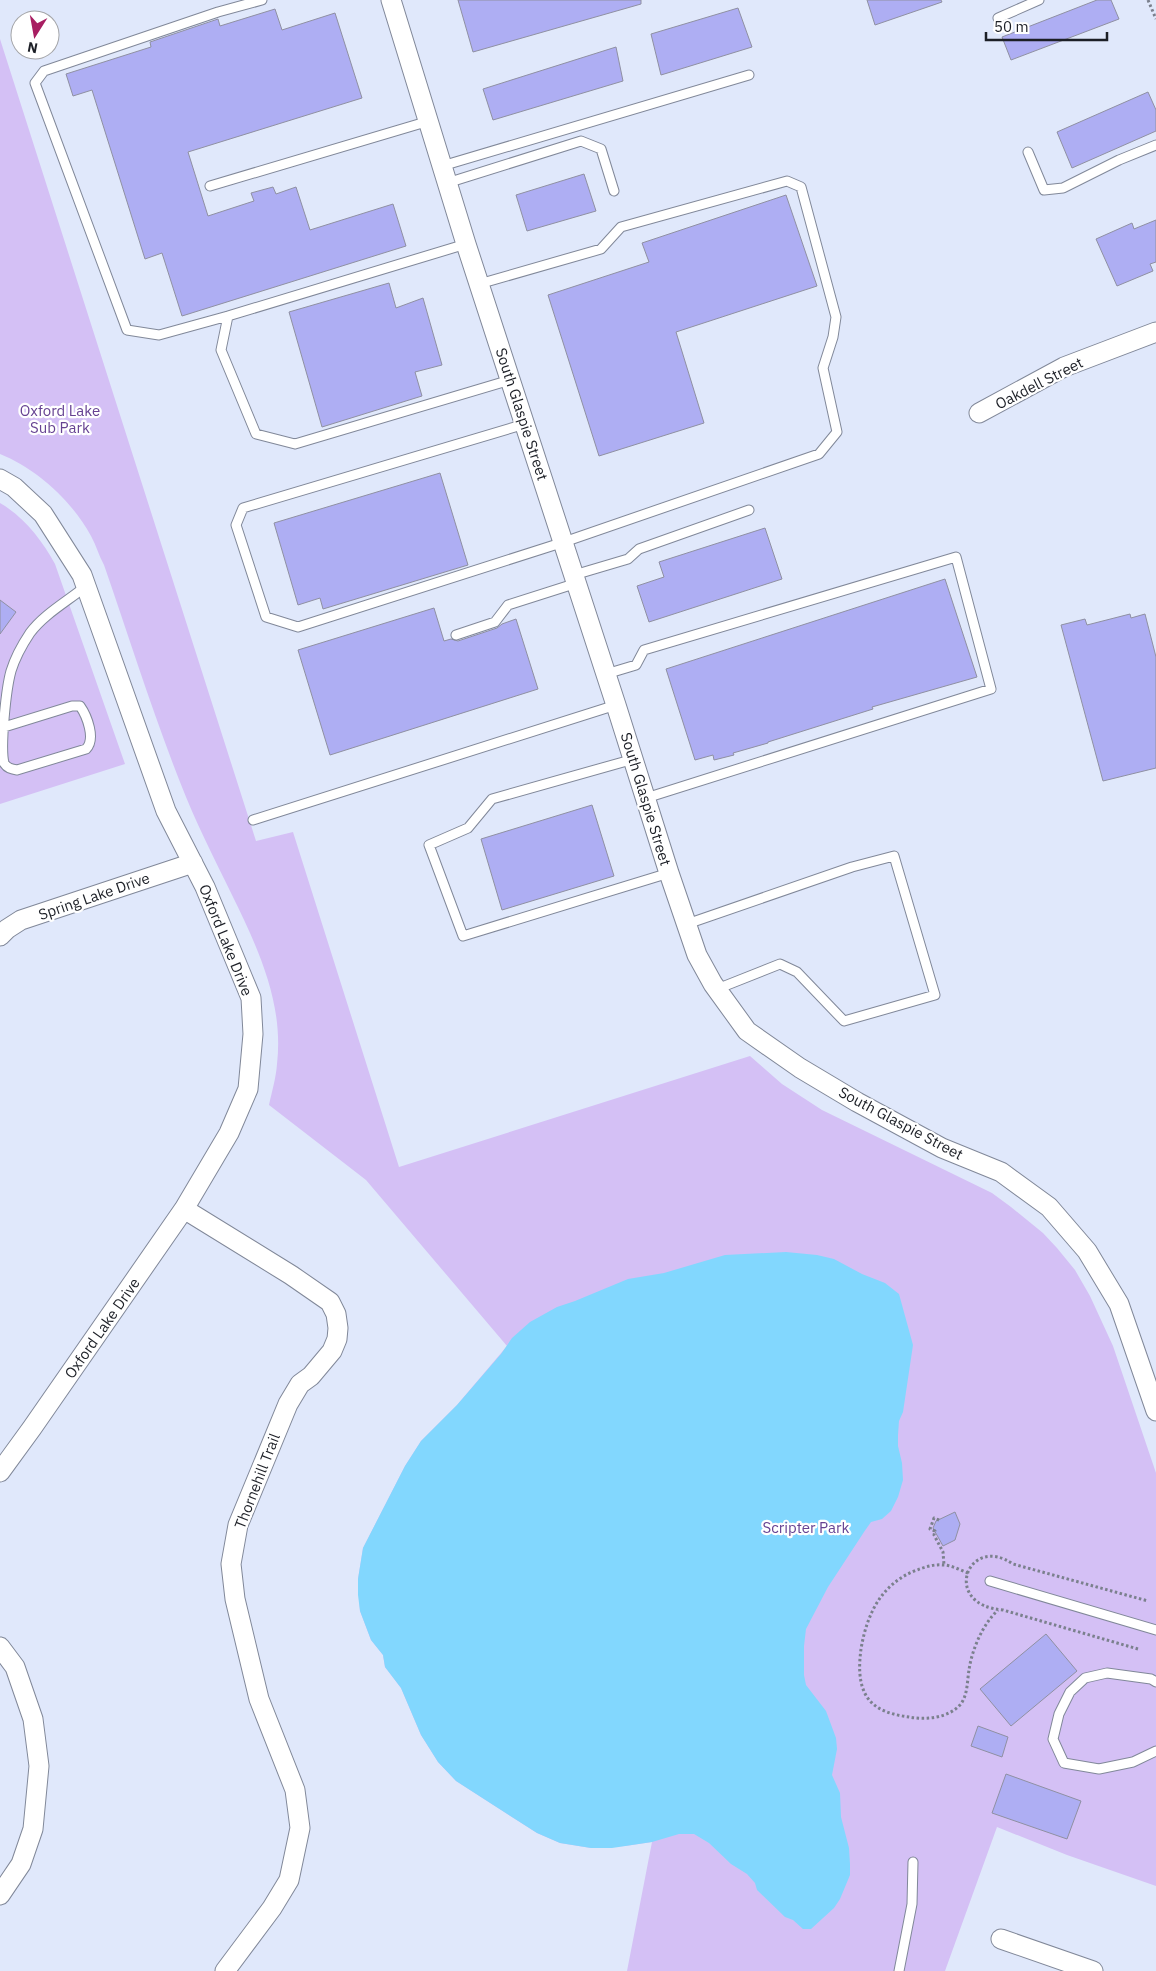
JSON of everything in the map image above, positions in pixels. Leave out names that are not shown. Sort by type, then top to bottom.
[{"type":"street","name":"South Glaspie Street","points":[[391,0],[466,244],[697,955],[717,989],[747,1031],[800,1068],[857,1102],[942,1148],[1001,1172],[1049,1207],[1087,1251],[1119,1304],[1156,1410]]},
{"type":"street","name":"Oakdell Street","points":[[979,413],[1064,366],[1156,332]]},
{"type":"street","name":"Oxford Lake Drive","points":[[0,479],[14,487],[43,514],[82,575],[166,810],[205,887],[251,998],[253,1034],[248,1090],[229,1133],[184,1209],[0,1472]]},
{"type":"street","name":"Spring Lake Drive","points":[[0,936],[21,920],[192,863]]},
{"type":"street","name":"Thornehill Trail","points":[[184,1209],[291,1275],[330,1302],[336,1314],[338,1328],[337,1339],[332,1351],[311,1376],[300,1384],[288,1404],[238,1526],[231,1564],[235,1599],[259,1699],[295,1790],[300,1828],[290,1880],[272,1908],[224,1971]]},
{"type":"street","points":[[0,1648],[15,1667],[33,1719],[39,1766],[33,1829],[21,1864],[0,1895]]},
{"type":"street","points":[[1001,1939],[1093,1971]]},
{"type":"lane","points":[[262,0],[218,12],[44,72],[36,83],[127,330],[159,335],[466,244]]},
{"type":"lane","points":[[998,18],[1039,0]]},
{"type":"lane","points":[[445,175],[749,75]]},
{"type":"lane","points":[[210,186],[429,122]]},
{"type":"lane","points":[[445,175],[581,142],[601,149],[614,191]]},
{"type":"lane","points":[[1028,152],[1044,190],[1063,188],[1119,160],[1156,145]]},
{"type":"lane","points":[[479,284],[601,249],[621,227],[787,181],[802,187],[836,317],[833,338],[822,368],[837,432],[819,454],[564,542],[298,628],[266,617],[236,525],[243,508],[525,424]]},
{"type":"lane","points":[[228,316],[221,350],[256,434],[295,444],[510,380]]},
{"type":"lane","points":[[456,634],[495,622],[508,605],[628,559],[639,549],[749,510]]},
{"type":"lane","points":[[606,674],[636,665],[644,650],[956,557],[991,689],[646,798]]},
{"type":"lane","points":[[1,728],[72,706],[80,706],[84,712],[92,738],[90,746],[86,749],[16,770],[9,769],[4,762],[1,728],[11,672],[26,640],[40,622],[86,586]]},
{"type":"lane","points":[[253,820],[616,705]]},
{"type":"lane","points":[[634,759],[492,799],[468,828],[430,845],[463,936],[669,873]]},
{"type":"lane","points":[[686,924],[852,867],[894,856],[936,995],[844,1021],[797,972],[780,964],[717,989]]},
{"type":"lane","points":[[990,1581],[1156,1630]]},
{"type":"lane","points":[[1156,1682],[1150,1679],[1107,1673],[1085,1678],[1070,1692],[1059,1714],[1053,1739],[1064,1763],[1099,1769],[1133,1762],[1156,1751]]},
{"type":"lane","points":[[900,1971],[912,1904],[913,1862]]},
{"type":"path","points":[[1148,0],[1156,19]]},
{"type":"path","points":[[940,1520],[934,1518],[930,1529],[936,1531],[934,1536],[943,1552],[944,1564]]},
{"type":"path","points":[[968,1573],[944,1564],[929,1566],[906,1574],[886,1588],[872,1611],[863,1635],[860,1657],[860,1680],[867,1697],[881,1710],[896,1715],[913,1718],[947,1714],[961,1704],[968,1685],[969,1669],[982,1628],[998,1610]]},
{"type":"green space","name":"Scripter Park","points":[[0,39],[256,841],[293,832],[399,1167],[750,1056],[782,1084],[822,1110],[992,1193],[1043,1233],[1075,1270],[1090,1296],[1113,1346],[1156,1473],[1156,1886],[1067,1855],[997,1827],[945,1971],[627,1971],[652,1842],[591,1848],[560,1843],[537,1833],[456,1781],[438,1762],[421,1735],[401,1688],[385,1667],[383,1655],[371,1640],[360,1611],[358,1579],[363,1548],[405,1466],[421,1441],[457,1405],[507,1346],[366,1180],[269,1105],[275,1079],[278,1041],[277,1019],[267,976],[251,935],[198,825],[180,782],[150,701],[104,565],[93,539],[64,499],[40,477],[14,460],[0,454]]},
{"type":"green space","points":[[0,503],[25,522],[44,546],[55,564],[125,764],[0,804]]},
{"type":"water","points":[[786,1252],[817,1255],[834,1259],[862,1274],[885,1283],[899,1294],[913,1345],[903,1412],[899,1421],[898,1446],[903,1480],[898,1497],[891,1511],[882,1519],[871,1522],[864,1532],[828,1587],[806,1629],[804,1675],[806,1685],[826,1711],[836,1738],[837,1749],[832,1775],[840,1793],[841,1817],[849,1848],[850,1864],[850,1875],[840,1899],[834,1908],[811,1929],[803,1929],[793,1920],[785,1917],[757,1890],[755,1883],[747,1874],[731,1864],[709,1843],[694,1834],[679,1834],[652,1842],[612,1848],[591,1848],[560,1843],[537,1833],[456,1781],[438,1762],[421,1735],[401,1688],[385,1667],[383,1655],[371,1640],[360,1611],[358,1595],[358,1579],[363,1548],[405,1466],[421,1441],[457,1405],[501,1354],[512,1338],[530,1322],[557,1307],[628,1279],[664,1273],[725,1255]]},
{"type":"building","points":[[458,0],[641,0],[641,4],[473,52]]},
{"type":"building","points":[[867,0],[941,0],[942,2],[875,25]]},
{"type":"building","points":[[1097,0],[1111,0],[1119,19],[1011,60],[1002,37]]},
{"type":"building","points":[[738,8],[752,47],[661,75],[651,34]]},
{"type":"building","points":[[275,9],[282,30],[335,13],[362,98],[188,152],[208,216],[254,201],[251,193],[273,187],[276,194],[296,187],[310,230],[393,204],[406,246],[182,316],[162,253],[145,259],[92,90],[73,96],[66,74],[151,47],[150,42],[218,19],[220,26]]},
{"type":"building","points":[[616,47],[623,81],[493,120],[483,89]]},
{"type":"building","points":[[1148,92],[1156,110],[1156,131],[1072,168],[1057,132]]},
{"type":"building","points":[[584,174],[596,211],[527,231],[516,195]]},
{"type":"building","points":[[786,195],[817,286],[676,332],[704,423],[599,456],[548,295],[649,262],[642,243]]},
{"type":"building","points":[[1156,220],[1156,262],[1150,264],[1153,271],[1117,286],[1096,239],[1132,223],[1134,229]]},
{"type":"building","points":[[389,283],[396,308],[423,298],[442,365],[415,372],[422,396],[322,427],[289,312]]},
{"type":"building","points":[[440,473],[468,565],[323,609],[320,598],[298,605],[274,523]]},
{"type":"building","points":[[765,528],[782,579],[649,622],[637,586],[664,577],[659,562]]},
{"type":"building","points":[[945,579],[977,677],[872,707],[873,709],[733,753],[734,755],[714,760],[713,755],[695,760],[666,669]]},
{"type":"building","points":[[0,600],[16,612],[0,634]]},
{"type":"building","points":[[434,608],[444,641],[451,639],[458,641],[497,628],[516,619],[538,689],[330,755],[298,650]]},
{"type":"building","points":[[1130,614],[1131,618],[1145,614],[1156,657],[1156,768],[1103,781],[1061,625],[1085,619],[1087,625]]},
{"type":"building","points":[[592,805],[614,876],[502,910],[481,839]]},
{"type":"building","points":[[955,1512],[960,1524],[955,1540],[943,1546],[933,1528],[936,1521]]},
{"type":"building","points":[[1046,1634],[1077,1671],[1011,1726],[980,1689]]},
{"type":"building","points":[[978,1726],[1008,1737],[1002,1757],[971,1746]]},
{"type":"building","points":[[1006,1774],[1081,1801],[1067,1839],[992,1813]]},
{"type":"park label","name":"Oxford Lake Sub Park","points":[[60,418]]}]
